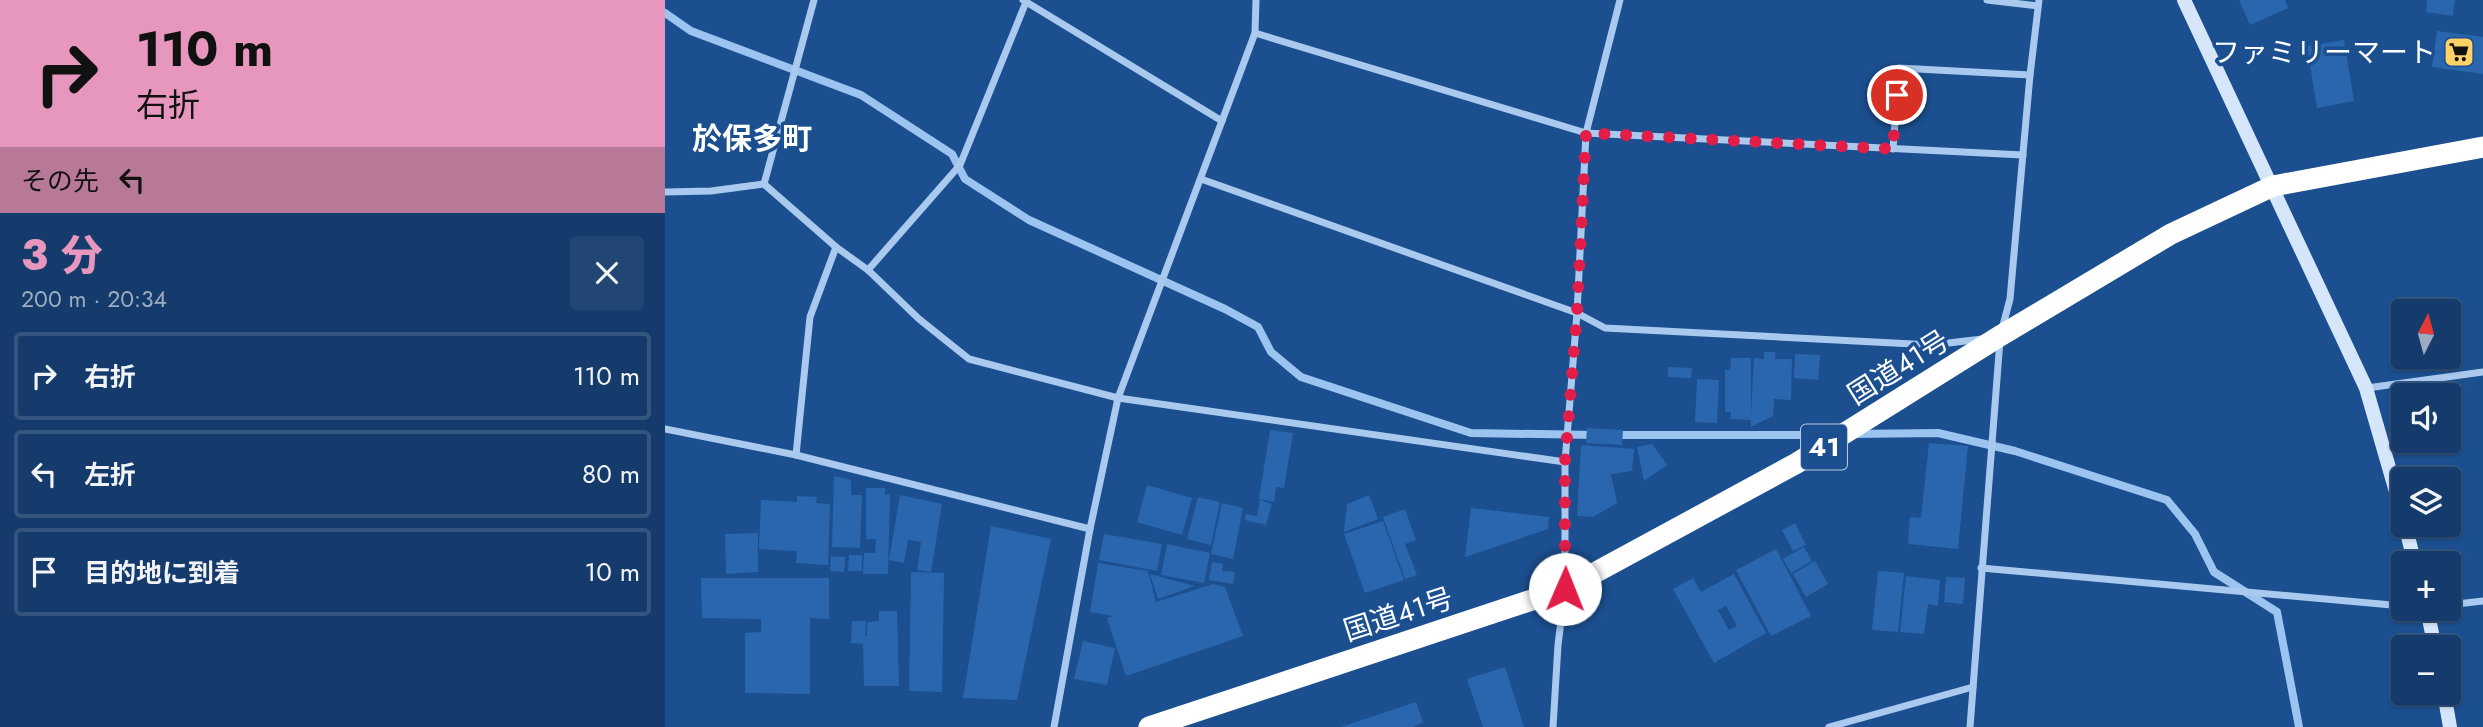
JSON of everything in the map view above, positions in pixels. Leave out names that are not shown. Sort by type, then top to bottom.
[{"type":"highway","name":"国道41号","points":[[1149,727],[1565,589],[1797,463],[2000,336],[2171,234],[2273,186],[2483,147]]},
{"type":"street","points":[[764,184],[814,0]]},
{"type":"street","points":[[1054,727],[1090,529],[1118,398],[1255,33],[1256,0]]},
{"type":"street","points":[[1553,727],[1558,645],[1565,589],[1565,462],[1577,313],[1586,133],[1620,0]]},
{"type":"street","points":[[1970,727],[2000,336],[2010,299],[2038,3],[1987,0]]},
{"type":"street","points":[[2184,0],[2366,388],[2391,474]]},
{"type":"street","points":[[868,271],[960,165],[1024,1],[1222,121]]},
{"type":"street","points":[[1255,33],[1586,133],[2023,155]]},
{"type":"street","points":[[1893,149],[1899,68],[2030,75]]},
{"type":"street","points":[[1201,179],[1577,313],[1605,328],[1932,345],[2000,336]]},
{"type":"street","points":[[665,192],[711,191],[764,184],[969,359],[1118,398],[1565,462]]},
{"type":"street","points":[[796,455],[810,317],[836,247]]},
{"type":"street","points":[[2366,388],[2483,372]]},
{"type":"street","points":[[665,429],[796,455],[1090,529]]},
{"type":"street","points":[[1981,569],[2391,605]]},
{"type":"street","points":[[2461,604],[2483,601]]},
{"type":"street","points":[[1829,727],[1973,687]]},
{"type":"street","points":[[2446,705],[2450,727]]},
{"type":"building","points":[[2239,0],[2285,0],[2288,8],[2250,25]]},
{"type":"building","points":[[2427,0],[2455,0],[2453,16],[2426,12]]},
{"type":"building","name":"ファミリーマート","points":[[2437,31],[2483,37],[2483,74],[2432,67]]},
{"type":"building","points":[[2344,40],[2354,101],[2317,108],[2307,46]]},
{"type":"building","points":[[1764,352],[1775,352],[1775,359],[1792,359],[1791,400],[1774,399],[1773,416],[1751,427],[1751,420],[1731,419],[1731,412],[1725,412],[1725,370],[1730,370],[1731,358],[1751,358],[1751,415],[1754,358],[1764,359]]},
{"type":"building","points":[[1795,354],[1820,355],[1818,380],[1794,378]]},
{"type":"building","points":[[1668,367],[1692,368],[1691,378],[1668,377]]},
{"type":"building","points":[[1697,379],[1719,380],[1717,423],[1695,422]]},
{"type":"building","points":[[1587,428],[1623,430],[1622,445],[1586,443]]},
{"type":"building","points":[[1270,430],[1293,433],[1284,488],[1276,487],[1274,502],[1259,499]]},
{"type":"building","points":[[1929,443],[1968,446],[1958,549],[1908,544],[1910,517],[1921,518]]},
{"type":"building","points":[[1652,444],[1667,465],[1644,481],[1637,447]]},
{"type":"building","points":[[1581,445],[1634,449],[1632,471],[1611,474],[1617,503],[1593,517],[1577,516]]},
{"type":"building","points":[[834,476],[851,480],[851,495],[862,495],[860,548],[832,547]]},
{"type":"building","points":[[1147,485],[1192,498],[1182,535],[1137,522]]},
{"type":"building","points":[[866,488],[885,488],[885,495],[890,494],[888,574],[863,574],[864,553],[875,553],[876,539],[866,539]]},
{"type":"building","points":[[900,495],[942,504],[931,572],[917,570],[921,542],[908,540],[904,563],[889,560]]},
{"type":"building","points":[[1369,495],[1378,519],[1344,532],[1347,504]]},
{"type":"building","points":[[797,496],[817,497],[816,503],[830,504],[828,565],[796,563],[797,551],[759,549],[761,500],[797,502]]},
{"type":"building","points":[[1198,497],[1220,502],[1211,545],[1187,539]]},
{"type":"building","points":[[1260,500],[1272,504],[1266,525],[1245,520],[1246,514],[1257,516]]},
{"type":"building","points":[[1222,503],[1243,508],[1233,559],[1211,554]]},
{"type":"building","points":[[1471,508],[1549,517],[1548,529],[1465,557]]},
{"type":"building","points":[[1405,509],[1416,540],[1405,544],[1417,575],[1405,579],[1383,517]]},
{"type":"building","points":[[1383,521],[1404,580],[1365,593],[1344,534]]},
{"type":"building","points":[[1795,523],[1806,545],[1793,551],[1782,530]]},
{"type":"building","points":[[991,526],[1051,539],[1017,700],[963,698]]},
{"type":"building","points":[[758,533],[758,572],[726,574],[725,534]]},
{"type":"building","points":[[1104,534],[1162,544],[1157,571],[1099,560]]},
{"type":"building","points":[[1167,544],[1210,553],[1204,583],[1161,575]]},
{"type":"building","points":[[1804,547],[1812,561],[1791,573],[1783,559]]},
{"type":"building","points":[[1776,549],[1811,616],[1771,636],[1736,570]]},
{"type":"building","points":[[849,555],[862,555],[862,571],[848,571]]},
{"type":"building","points":[[831,556],[845,557],[844,572],[830,571]]},
{"type":"building","points":[[1815,561],[1828,584],[1806,597],[1793,574]]},
{"type":"building","points":[[1212,562],[1223,564],[1222,571],[1235,572],[1233,584],[1209,580]]},
{"type":"building","points":[[1098,563],[1148,571],[1156,602],[1213,584],[1225,587],[1243,636],[1126,676],[1107,618],[1114,616],[1090,612]]},
{"type":"building","points":[[1878,571],[1904,573],[1898,632],[1872,630]]},
{"type":"building","points":[[911,572],[944,573],[942,692],[909,691]]},
{"type":"building","points":[[1150,574],[1195,586],[1158,599]]},
{"type":"building","points":[[1734,574],[1766,633],[1714,663],[1673,589],[1693,578],[1701,592]],"holes":[[[1726,606],[1737,626],[1729,630],[1718,610]]]},
{"type":"building","points":[[1906,576],[1940,580],[1938,606],[1928,604],[1924,634],[1900,632]]},
{"type":"building","points":[[1946,577],[1965,578],[1963,604],[1944,602]]},
{"type":"building","points":[[701,578],[829,578],[829,619],[810,618],[810,694],[745,693],[745,633],[761,632],[761,619],[702,618]]},
{"type":"building","points":[[879,611],[897,611],[899,686],[864,686],[863,644],[851,643],[852,621],[866,621],[867,636],[867,622],[879,621]]},
{"type":"building","points":[[1083,641],[1115,648],[1107,685],[1074,679]]},
{"type":"building","points":[[1505,667],[1524,727],[1483,727],[1467,679]]},
{"type":"building","points":[[1416,702],[1423,722],[1413,727],[1341,727]]},
{"type":"waterway","points":[[665,13],[691,31],[861,95],[952,154],[965,179],[1029,220],[1225,309],[1258,327],[1271,352],[1301,377],[1471,433],[1595,435]]},
{"type":"waterway","points":[[1852,434],[1938,433],[2015,451],[2167,500],[2195,534],[2214,572],[2277,612],[2299,727]]},
{"type":"waterway","points":[[1614,435],[1833,435]]},
{"type":"place","name":"ファミリーマート","points":[[2459,52]]},
{"type":"district","name":"於保多町","points":[[752,139]]},
{"type":"route","points":[[1565,589],[1565,462],[1577,313],[1586,133],[1893,149],[1897,95]]}]
